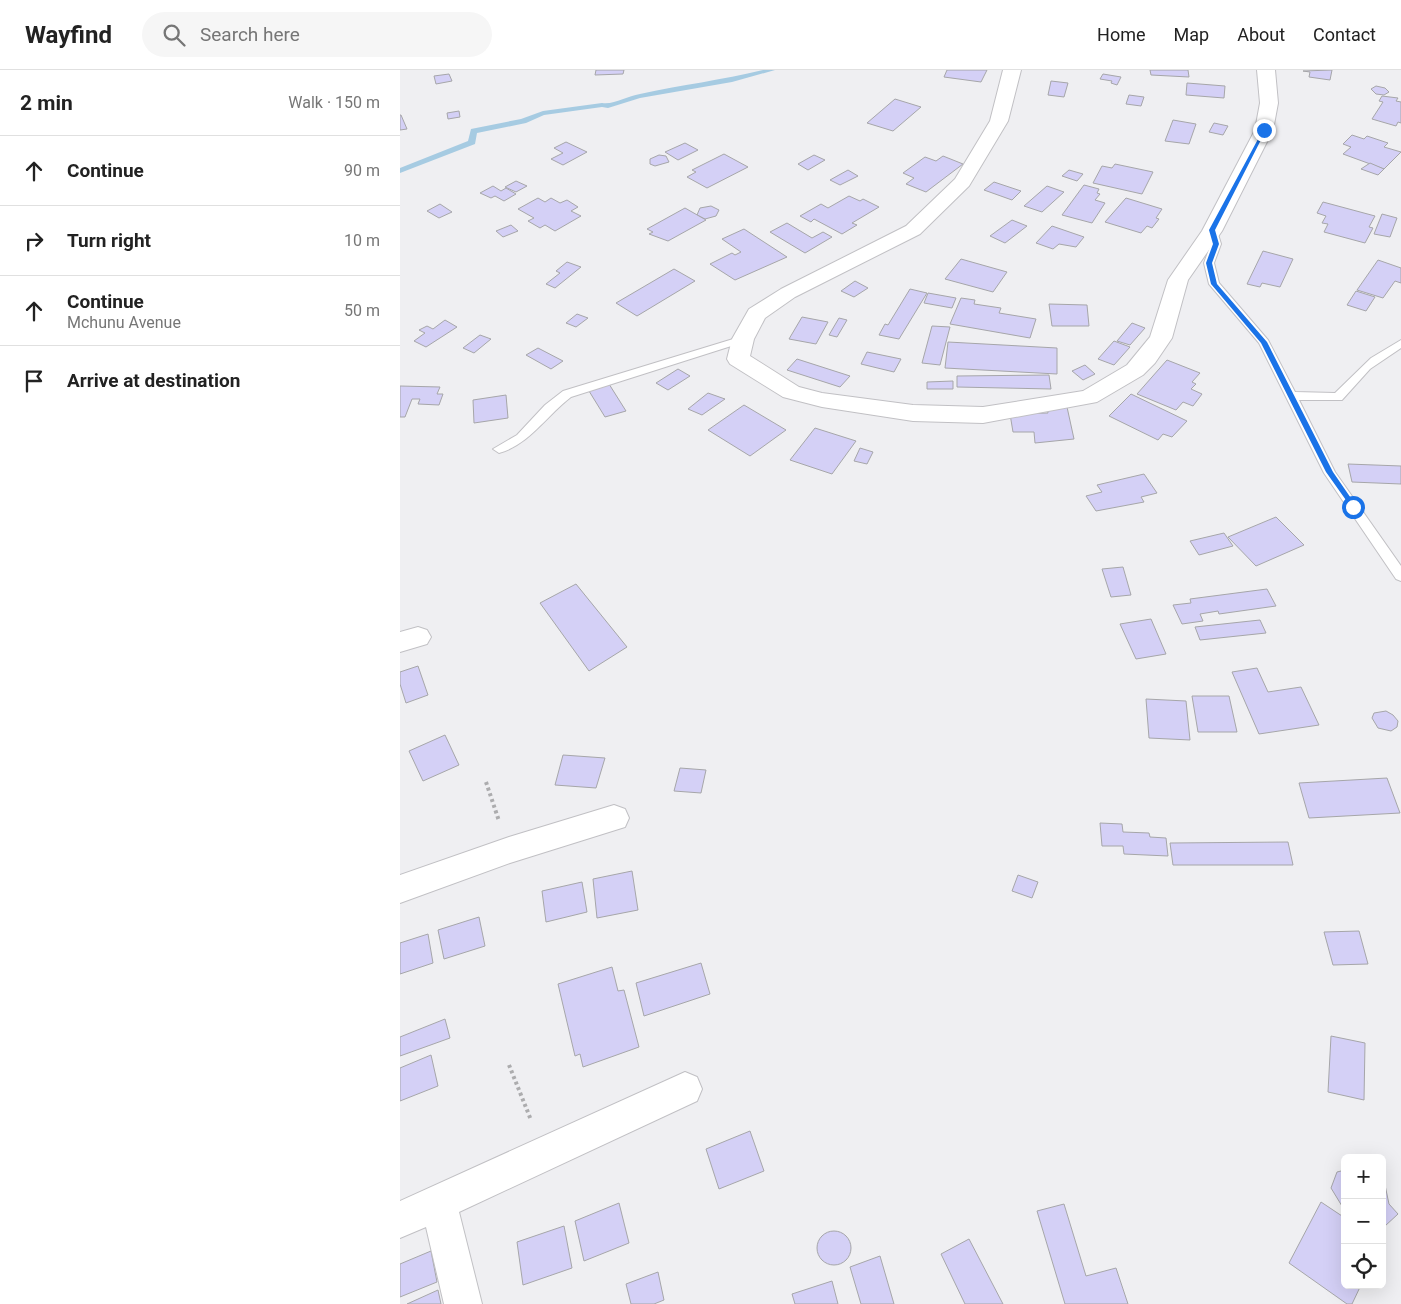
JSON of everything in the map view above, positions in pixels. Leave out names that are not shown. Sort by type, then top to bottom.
[{"type":"street","points":[[1012,70],[1000,121],[962,182],[913,230],[788,292],[757,314],[743,339],[738,359],[791,392],[822,400],[913,413],[984,415],[1089,397],[1135,370],[1147,358],[1161,338],[1178,280],[1212,230],[1264,130],[1270,103],[1266,70]]},
{"type":"street","points":[[400,889],[509,850],[614,818]]},
{"type":"street","points":[[400,1220],[544,1152],[685,1089]]},
{"type":"street","points":[[438,1202],[464,1304]]},
{"type":"lane","points":[[1212,230],[1216,244],[1209,263],[1214,284],[1264,342],[1330,472],[1401,576]]},
{"type":"lane","points":[[499,449],[521,438],[549,408],[568,394],[743,339]]},
{"type":"lane","points":[[1292,396],[1338,397],[1348,384],[1381,353],[1401,343]]},
{"type":"path","points":[[486,782],[509,850]]},
{"type":"path","points":[[509,1065],[544,1152]]},
{"type":"building","points":[[596,70],[624,70],[623,74],[595,75]]},
{"type":"building","points":[[947,70],[987,70],[981,82],[944,77]]},
{"type":"building","points":[[1150,70],[1188,70],[1189,77],[1151,75]]},
{"type":"building","points":[[1332,70],[1330,80],[1309,77],[1310,72],[1303,71]]},
{"type":"building","points":[[449,74],[452,81],[436,84],[434,76]]},
{"type":"building","points":[[1103,74],[1121,77],[1117,85],[1111,83],[1112,81],[1100,79]]},
{"type":"building","points":[[1051,81],[1068,83],[1064,97],[1048,95]]},
{"type":"building","points":[[1187,83],[1225,86],[1224,98],[1186,95]]},
{"type":"building","points":[[1376,86],[1385,88],[1389,92],[1384,95],[1376,94],[1371,89]]},
{"type":"building","points":[[1129,95],[1144,97],[1141,106],[1126,104]]},
{"type":"building","points":[[1382,96],[1398,98],[1396,101],[1401,102],[1401,123],[1398,122],[1396,126],[1372,119],[1383,102],[1379,101]]},
{"type":"building","points":[[895,99],[921,107],[893,131],[867,123]]},
{"type":"building","points":[[459,111],[460,117],[448,119],[447,113]]},
{"type":"building","points":[[401,115],[407,129],[400,130]]},
{"type":"building","points":[[1173,120],[1196,124],[1189,144],[1165,141]]},
{"type":"building","points":[[1214,123],[1228,126],[1223,135],[1209,132]]},
{"type":"building","points":[[1352,135],[1364,139],[1367,136],[1388,143],[1384,147],[1401,152],[1384,169],[1343,154],[1351,147],[1343,144]]},
{"type":"building","points":[[566,142],[587,152],[563,165],[551,159],[563,153],[554,148]]},
{"type":"building","points":[[685,143],[698,150],[678,160],[665,152]]},
{"type":"building","points":[[724,154],[748,167],[707,188],[687,177],[696,172],[692,170]]},
{"type":"building","points":[[659,155],[666,156],[669,162],[655,166],[650,164],[650,159]]},
{"type":"building","points":[[814,155],[825,160],[808,170],[798,164]]},
{"type":"building","points":[[943,156],[963,164],[926,192],[906,184],[914,178],[903,173],[925,157],[936,161]]},
{"type":"building","points":[[1370,163],[1384,169],[1378,175],[1361,169]]},
{"type":"building","points":[[1115,164],[1153,172],[1142,194],[1093,183],[1102,166],[1112,168]]},
{"type":"building","points":[[848,170],[858,176],[840,185],[830,180]]},
{"type":"building","points":[[1069,170],[1083,174],[1077,181],[1062,176]]},
{"type":"building","points":[[516,181],[527,186],[516,192],[505,187]]},
{"type":"building","points":[[994,182],[1021,191],[1012,200],[984,190]]},
{"type":"building","points":[[1084,185],[1099,189],[1097,193],[1100,194],[1095,200],[1105,203],[1092,223],[1062,215]]},
{"type":"building","points":[[493,186],[501,191],[506,188],[516,194],[504,201],[495,196],[491,198],[480,193]]},
{"type":"building","points":[[1047,186],[1064,192],[1042,212],[1024,206]]},
{"type":"building","points":[[849,196],[860,201],[863,199],[879,207],[852,223],[857,225],[842,234],[814,219],[811,222],[800,216],[821,204],[828,208]]},
{"type":"building","points":[[538,198],[545,202],[551,198],[560,203],[567,200],[578,207],[571,211],[581,216],[555,231],[545,225],[540,228],[528,221],[534,218],[518,209]]},
{"type":"building","points":[[1126,198],[1162,209],[1156,218],[1159,219],[1152,228],[1147,226],[1141,233],[1105,222]]},
{"type":"building","points":[[1323,202],[1375,216],[1369,227],[1373,228],[1365,243],[1324,232],[1328,224],[1322,223],[1326,216],[1317,213]]},
{"type":"building","points":[[440,204],[452,212],[439,218],[427,211]]},
{"type":"building","points":[[711,206],[719,210],[716,216],[705,219],[697,215],[700,208]]},
{"type":"building","points":[[685,208],[706,220],[668,241],[649,234],[653,232],[647,229]]},
{"type":"building","points":[[1382,214],[1397,218],[1390,237],[1374,234]]},
{"type":"building","points":[[1012,220],[1027,226],[1005,243],[990,236]]},
{"type":"building","points":[[787,223],[812,238],[823,232],[832,237],[805,253],[770,232]]},
{"type":"building","points":[[511,225],[518,231],[503,237],[496,231]]},
{"type":"building","points":[[1052,226],[1084,237],[1076,247],[1059,244],[1053,249],[1036,243]]},
{"type":"building","points":[[744,229],[787,257],[735,280],[710,264],[732,253],[735,255],[741,252],[722,239]]},
{"type":"building","points":[[1263,251],[1293,259],[1280,287],[1262,283],[1260,287],[1247,284]]},
{"type":"building","points":[[961,259],[1007,272],[993,292],[945,279]]},
{"type":"building","points":[[1378,260],[1401,268],[1401,283],[1395,281],[1383,298],[1357,290]]},
{"type":"building","points":[[567,262],[581,267],[555,288],[546,284],[560,273],[556,271]]},
{"type":"building","points":[[674,269],[695,281],[637,316],[616,303]]},
{"type":"building","points":[[855,281],[868,288],[854,297],[841,291]]},
{"type":"building","points":[[910,289],[927,293],[899,339],[879,335],[885,324],[888,325]]},
{"type":"building","points":[[1356,291],[1375,297],[1366,311],[1347,305]]},
{"type":"building","points":[[928,293],[956,298],[952,308],[924,303]]},
{"type":"building","points":[[961,298],[975,300],[974,304],[1001,308],[999,313],[1036,319],[1030,338],[950,324]]},
{"type":"building","points":[[1049,304],[1087,305],[1089,326],[1052,326]]},
{"type":"building","points":[[577,314],[588,318],[576,327],[566,323]]},
{"type":"building","points":[[802,317],[828,322],[816,344],[789,339]]},
{"type":"building","points":[[839,318],[847,320],[837,337],[829,335]]},
{"type":"building","points":[[445,320],[457,327],[426,347],[414,341],[425,333],[419,330],[427,326],[433,329]]},
{"type":"building","points":[[1132,323],[1145,328],[1130,345],[1117,341]]},
{"type":"building","points":[[932,326],[950,327],[940,365],[922,363]]},
{"type":"building","points":[[480,335],[491,339],[474,353],[463,348]]},
{"type":"building","points":[[1114,341],[1130,347],[1114,365],[1098,359]]},
{"type":"building","points":[[948,342],[1057,348],[1057,374],[945,368]]},
{"type":"building","points":[[538,348],[563,361],[551,369],[526,355]]},
{"type":"building","points":[[867,352],[901,359],[894,372],[861,364]]},
{"type":"building","points":[[797,359],[850,376],[840,387],[787,370]]},
{"type":"building","points":[[1167,360],[1200,373],[1192,382],[1196,384],[1191,389],[1202,394],[1193,406],[1183,402],[1176,410],[1137,394]]},
{"type":"building","points":[[1085,365],[1095,374],[1083,380],[1072,371]]},
{"type":"building","points":[[678,369],[690,376],[668,390],[656,383]]},
{"type":"building","points":[[1049,375],[1051,389],[957,387],[957,376]]},
{"type":"building","points":[[953,381],[953,389],[927,389],[927,382]]},
{"type":"building","points":[[609,384],[626,411],[605,417],[589,391]]},
{"type":"building","points":[[400,386],[440,387],[437,394],[443,394],[439,405],[418,404],[420,399],[412,399],[405,417],[400,417]]},
{"type":"building","points":[[708,393],[725,399],[702,415],[688,409]]},
{"type":"building","points":[[1131,394],[1187,421],[1172,437],[1163,434],[1158,440],[1109,416]]},
{"type":"building","points":[[506,395],[508,418],[474,423],[473,400]]},
{"type":"building","points":[[744,405],[786,430],[750,456],[708,430]]},
{"type":"building","points":[[1067,407],[1074,439],[1035,443],[1034,432],[1013,432],[1010,414],[1048,413],[1047,408]]},
{"type":"building","points":[[815,428],[856,441],[832,474],[790,460]]},
{"type":"building","points":[[860,448],[873,452],[867,464],[854,461]]},
{"type":"building","points":[[1348,464],[1401,466],[1401,484],[1352,482]]},
{"type":"building","points":[[1144,474],[1157,493],[1141,497],[1144,502],[1096,511],[1086,496],[1102,492],[1097,485]]},
{"type":"building","points":[[1276,517],[1304,545],[1256,566],[1228,537]]},
{"type":"building","points":[[1224,533],[1233,546],[1199,555],[1190,541]]},
{"type":"building","points":[[1123,567],[1131,595],[1111,597],[1102,569]]},
{"type":"building","points":[[576,584],[627,647],[589,671],[540,603]]},
{"type":"building","points":[[1267,589],[1276,606],[1219,614],[1218,611],[1200,614],[1203,621],[1182,624],[1173,605],[1191,603],[1190,599]]},
{"type":"building","points":[[1151,619],[1166,654],[1136,659],[1120,624]]},
{"type":"building","points":[[1260,620],[1266,633],[1200,640],[1195,627]]},
{"type":"building","points":[[418,666],[428,695],[406,703],[400,684],[400,672]]},
{"type":"building","points":[[1257,668],[1268,692],[1301,687],[1319,725],[1259,734],[1232,672]]},
{"type":"building","points":[[1192,696],[1229,696],[1237,732],[1198,732]]},
{"type":"building","points":[[1146,699],[1186,701],[1190,740],[1149,738]]},
{"type":"building","points":[[1386,711],[1398,721],[1397,727],[1391,731],[1378,728],[1372,718],[1374,713]]},
{"type":"building","points":[[445,735],[459,765],[423,781],[409,751]]},
{"type":"building","points":[[563,755],[605,758],[596,788],[555,785]]},
{"type":"building","points":[[680,768],[706,770],[701,793],[674,791]]},
{"type":"building","points":[[1387,778],[1400,813],[1309,818],[1299,783]]},
{"type":"building","points":[[1100,823],[1122,824],[1123,832],[1149,833],[1150,837],[1166,838],[1168,856],[1124,854],[1123,846],[1102,846]]},
{"type":"building","points":[[1288,842],[1293,865],[1173,865],[1170,843]]},
{"type":"building","points":[[632,871],[638,910],[597,918],[593,879]]},
{"type":"building","points":[[1018,875],[1038,882],[1032,898],[1012,891]]},
{"type":"building","points":[[582,882],[587,912],[546,922],[542,891]]},
{"type":"building","points":[[479,917],[485,946],[444,959],[438,930]]},
{"type":"building","points":[[1359,931],[1368,964],[1333,965],[1324,932]]},
{"type":"building","points":[[428,934],[433,963],[400,974],[400,943]]},
{"type":"building","points":[[701,963],[710,994],[644,1016],[636,983]]},
{"type":"building","points":[[612,967],[618,991],[624,990],[639,1047],[583,1067],[580,1054],[575,1056],[558,984]]},
{"type":"building","points":[[445,1019],[450,1038],[400,1056],[400,1037]]},
{"type":"building","points":[[1331,1036],[1365,1043],[1364,1100],[1328,1092]]},
{"type":"building","points":[[431,1055],[438,1086],[400,1101],[400,1068]]},
{"type":"building","points":[[750,1131],[764,1171],[719,1189],[706,1149]]},
{"type":"building","points":[[1341,1171],[1341,1204],[1331,1188],[1337,1172]]},
{"type":"building","points":[[1386,1190],[1389,1204],[1398,1214],[1386,1225]]},
{"type":"building","points":[[1321,1202],[1341,1215],[1341,1289],[1359,1289],[1352,1304],[1347,1304],[1289,1263]]},
{"type":"building","points":[[619,1203],[629,1243],[584,1261],[575,1221]]},
{"type":"building","points":[[1064,1204],[1086,1276],[1116,1268],[1128,1304],[1065,1304],[1037,1211]]},
{"type":"building","points":[[564,1226],[572,1268],[523,1285],[517,1242]]},
{"type":"building","points":[[834,1231],[846,1236],[851,1248],[846,1260],[834,1265],[822,1260],[817,1248],[822,1236]]},
{"type":"building","points":[[969,1239],[1003,1304],[965,1304],[941,1254]]},
{"type":"building","points":[[431,1251],[437,1282],[400,1297],[400,1264]]},
{"type":"building","points":[[880,1256],[894,1304],[861,1304],[850,1267]]},
{"type":"building","points":[[658,1272],[664,1300],[654,1304],[631,1304],[626,1284]]},
{"type":"building","points":[[832,1281],[838,1304],[795,1304],[792,1294]]},
{"type":"building","points":[[438,1290],[441,1304],[407,1304]]},
{"type":"waterway","points":[[400,171],[472,142],[474,131],[523,121],[543,113],[602,105],[608,106],[639,96],[732,80],[771,70]]},
{"type":"route","points":[[1264,130],[1212,230],[1216,244],[1209,263],[1214,284],[1264,342],[1311,438],[1353,507]]}]
